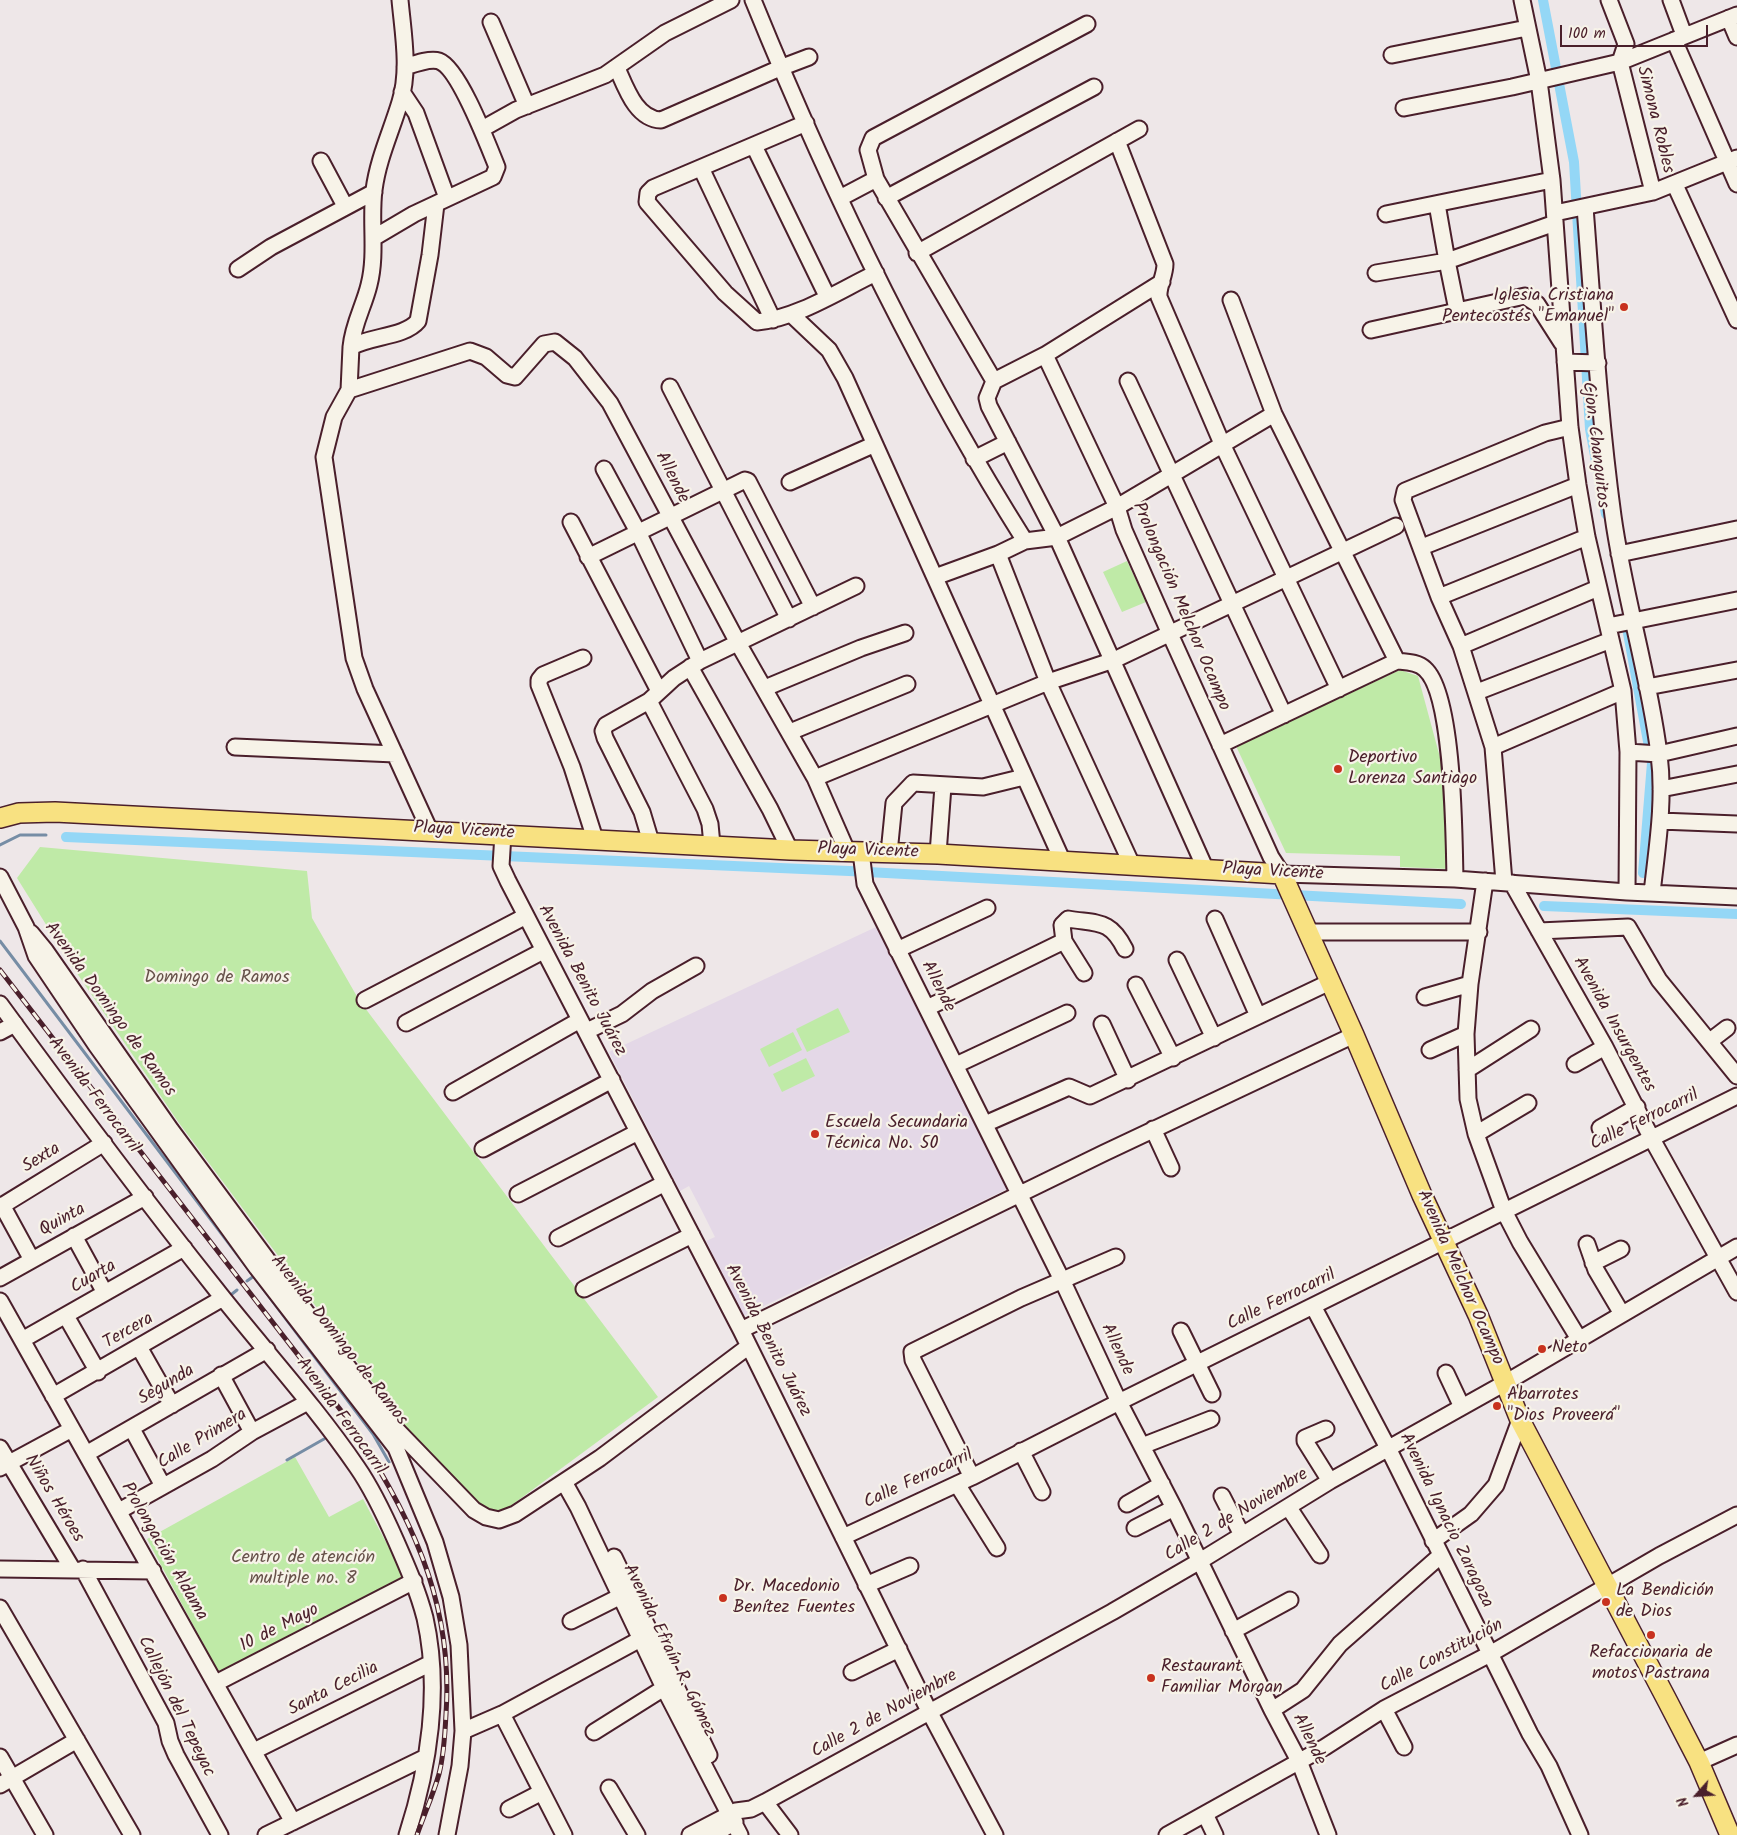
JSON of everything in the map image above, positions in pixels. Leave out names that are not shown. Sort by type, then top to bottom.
[{"type":"main road","name":"Playa Vicente","points":[[0,818],[19,812],[55,812],[430,831],[503,841],[595,839],[790,850],[856,856],[890,853],[938,854],[1206,870],[1288,888]]},
{"type":"main road","name":"Avenida Melchor Ocampo","points":[[1288,888],[1443,1242],[1478,1315],[1520,1420],[1699,1762],[1730,1835]]},
{"type":"street","points":[[400,0],[405,66],[402,92],[377,168],[374,192],[375,237],[370,284],[354,327],[349,390],[334,417],[324,457],[354,658],[365,689],[430,831]]},
{"type":"street","points":[[482,129],[528,106],[599,78],[617,68],[636,52],[665,34],[732,0]]},
{"type":"street","points":[[753,0],[780,68],[876,273],[974,459],[1025,541]]},
{"type":"street","name":"Cjon. Changuitos","points":[[1522,0],[1527,28],[1544,80],[1552,180],[1558,216],[1564,345],[1571,363],[1570,427],[1587,537],[1598,588],[1620,627],[1647,687],[1661,789],[1660,821],[1652,894]]},
{"type":"street","name":"Simona Robles","points":[[1609,0],[1626,44],[1620,62],[1653,192]]},
{"type":"street","points":[[1671,0],[1679,38],[1732,160],[1737,184]]},
{"type":"street","points":[[1404,108],[1544,80],[1620,62],[1733,16],[1737,37]]},
{"type":"street","points":[[491,22],[528,106]]},
{"type":"street","points":[[994,380],[886,198],[876,179],[868,150],[873,138],[1087,24]]},
{"type":"street","points":[[1392,55],[1527,28]]},
{"type":"street","points":[[617,68],[642,113],[651,120],[661,120],[780,68],[809,58]]},
{"type":"street","points":[[375,237],[394,224],[493,177],[496,173],[496,167],[482,129],[448,65],[436,59],[405,66]]},
{"type":"street","points":[[886,198],[1094,87]]},
{"type":"street","points":[[351,347],[369,338],[413,327],[418,320],[442,201],[416,112],[402,92]]},
{"type":"street","points":[[806,123],[653,188],[648,192],[647,202],[726,292],[757,322],[773,320],[791,314],[876,273]]},
{"type":"street","points":[[917,253],[1139,129]]},
{"type":"street","points":[[1117,141],[1164,264],[1165,274],[1159,297],[1223,446],[1339,689]]},
{"type":"street","points":[[754,146],[827,296]]},
{"type":"street","points":[[1376,273],[1447,260],[1558,216],[1583,208],[1653,192],[1732,160]]},
{"type":"street","points":[[321,161],[345,206]]},
{"type":"street","points":[[701,168],[773,320]]},
{"type":"street","points":[[840,198],[876,179]]},
{"type":"street","points":[[1386,214],[1552,180]]},
{"type":"street","points":[[1675,184],[1737,320]]},
{"type":"street","points":[[238,269],[271,247],[374,192]]},
{"type":"street","points":[[1437,204],[1457,310]]},
{"type":"street","name":"Cjon. Changuitos","points":[[1583,208],[1606,458],[1619,554],[1623,691],[1631,753],[1627,892]]},
{"type":"street","points":[[1162,282],[1044,354],[994,380],[987,398],[1057,537],[1114,660],[1206,870]]},
{"type":"street","points":[[1371,330],[1524,296],[1536,304],[1564,345]]},
{"type":"street","points":[[1230,300],[1274,414],[1344,551],[1397,661]]},
{"type":"street","points":[[791,314],[829,350],[845,378],[873,445],[1063,862]]},
{"type":"street","name":"Allende","points":[[349,390],[470,351],[486,357],[507,375],[515,377],[544,344],[555,342],[575,358],[610,402],[738,643],[790,732],[856,856],[865,884],[897,950],[1063,1282],[1119,1402],[1162,1484],[1272,1710],[1299,1761],[1328,1835]]},
{"type":"street","name":"Prolongación Melchor Ocampo","points":[[1044,354],[1118,508],[1124,530],[1173,633],[1272,857],[1288,888]]},
{"type":"street","points":[[1571,363],[1598,363]]},
{"type":"street","points":[[1128,381],[1174,475],[1284,715]]},
{"type":"street","points":[[670,387],[789,619]]},
{"type":"street","points":[[934,577],[998,554],[1025,541],[1057,537],[1118,508],[1274,414]]},
{"type":"street","points":[[1508,882],[1493,747],[1461,646],[1439,597],[1403,500],[1405,491],[1545,433],[1570,427]]},
{"type":"street","points":[[974,459],[1008,442]]},
{"type":"street","points":[[790,482],[873,445]]},
{"type":"street","points":[[604,469],[638,532],[695,664],[790,850]]},
{"type":"street","points":[[588,557],[748,481],[813,607]]},
{"type":"street","points":[[1422,547],[1578,484]]},
{"type":"street","points":[[571,522],[654,696],[705,809],[710,824],[712,845]]},
{"type":"street","points":[[815,778],[1048,682],[1114,660],[1396,526]]},
{"type":"street","points":[[1619,554],[1737,529]]},
{"type":"street","points":[[1439,597],[1587,537]]},
{"type":"street","points":[[998,554],[1048,682],[1132,866]]},
{"type":"street","points":[[651,842],[642,812],[603,731],[606,725],[654,696],[695,664],[856,586]]},
{"type":"street","points":[[1461,646],[1598,588]]},
{"type":"street","points":[[1477,692],[1620,627],[1737,600]]},
{"type":"street","points":[[765,688],[861,648],[905,633]]},
{"type":"street","points":[[583,658],[543,675],[539,680],[539,685],[572,767],[595,839]]},
{"type":"street","points":[[1223,744],[1397,661],[1419,664],[1426,670],[1438,695],[1451,775],[1455,879]]},
{"type":"street","points":[[1647,687],[1737,670]]},
{"type":"street","points":[[790,732],[907,684]]},
{"type":"street","points":[[1493,747],[1623,691]]},
{"type":"street","points":[[1631,753],[1656,755],[1737,736]]},
{"type":"street","points":[[235,747],[395,754]]},
{"type":"street","points":[[1661,789],[1737,774]]},
{"type":"street","points":[[890,853],[894,803],[913,783],[924,782],[943,786],[983,787],[1024,777]]},
{"type":"street","points":[[938,854],[943,786]]},
{"type":"street","points":[[1660,821],[1737,824]]},
{"type":"street","name":"Avenida Benito Juárez","points":[[503,841],[501,866],[543,951],[584,1025],[741,1330],[930,1713],[995,1835]]},
{"type":"street","name":"Avenida Domingo de Ramos","points":[[0,877],[26,927],[45,950],[101,1041],[262,1264],[390,1430],[435,1542],[451,1597],[459,1645],[463,1731],[460,1766],[447,1835]]},
{"type":"street","name":"Playa Vicente","points":[[1288,888],[1455,879],[1652,894],[1737,897]]},
{"type":"street","points":[[1485,881],[1470,984],[1466,1034],[1468,1099],[1476,1134],[1504,1211],[1520,1242],[1579,1339]]},
{"type":"street","name":"Avenida Insurgentes","points":[[1508,882],[1540,931],[1605,1047],[1652,1139],[1737,1292]]},
{"type":"street","points":[[897,950],[987,908]]},
{"type":"street","points":[[365,1000],[526,916]]},
{"type":"street","points":[[1084,973],[1064,941],[1062,925],[1068,919],[1109,926],[1116,932],[1125,949]]},
{"type":"street","points":[[1215,919],[1258,1016]]},
{"type":"street","points":[[1540,931],[1628,927],[1659,980],[1692,1023],[1710,1041],[1737,1076]]},
{"type":"street","points":[[1308,932],[1479,932]]},
{"type":"street","points":[[927,1008],[1064,941]]},
{"type":"street","points":[[406,1023],[543,951]]},
{"type":"street","points":[[1177,960],[1214,1038]]},
{"type":"street","points":[[453,1092],[584,1025],[622,1014],[652,992],[696,966]]},
{"type":"street","points":[[985,1124],[1069,1087],[1090,1096],[1128,1080],[1330,982]]},
{"type":"street","points":[[1425,997],[1470,984]]},
{"type":"street","points":[[1136,985],[1174,1058]]},
{"type":"street","name":"Avenida Ferrocarril","points":[[0,1004],[184,1248],[267,1350],[358,1468],[384,1514],[414,1581],[425,1619],[431,1662],[432,1707],[426,1757],[407,1835]]},
{"type":"street","points":[[956,1065],[1067,1013]]},
{"type":"street","points":[[0,1032],[15,1024]]},
{"type":"street","points":[[1102,1024],[1128,1080]]},
{"type":"street","points":[[1710,1041],[1727,1028]]},
{"type":"street","points":[[1467,1070],[1531,1029]]},
{"type":"street","points":[[1430,1050],[1466,1034]]},
{"type":"street","points":[[741,1330],[1153,1129],[1354,1035]]},
{"type":"street","points":[[1575,1064],[1605,1047]]},
{"type":"street","points":[[482,1149],[612,1080]]},
{"type":"street","name":"Calle Ferrocarril","points":[[843,1538],[972,1477],[1119,1402],[1737,1096]]},
{"type":"street","points":[[1476,1134],[1528,1103]]},
{"type":"street","points":[[1600,1128],[1637,1107]]},
{"type":"street","points":[[1153,1129],[1171,1168]]},
{"type":"street","points":[[518,1194],[638,1132]]},
{"type":"street","name":"Sexta","points":[[1,1206],[104,1143]]},
{"type":"street","points":[[558,1238],[665,1183]]},
{"type":"street","name":"Quinta","points":[[0,1278],[145,1197]]},
{"type":"street","points":[[1,1206],[32,1260]]},
{"type":"street","points":[[584,1289],[692,1235]]},
{"type":"street","points":[[74,1236],[106,1293]]},
{"type":"street","points":[[1587,1244],[1593,1263],[1622,1314]]},
{"type":"street","name":"Calle 2 de Noviembre","points":[[712,1835],[742,1816],[1200,1561],[1289,1508],[1330,1481],[1505,1383],[1737,1247]]},
{"type":"street","name":"Cuarta","points":[[22,1340],[184,1248]]},
{"type":"street","points":[[1593,1263],[1621,1249]]},
{"type":"street","points":[[972,1477],[912,1360],[912,1352],[1021,1298],[1063,1282],[1116,1257]]},
{"type":"street","name":"Tercera","points":[[53,1396],[98,1372],[223,1298]]},
{"type":"street","name":"Prolongación Aldama","points":[[0,1301],[293,1822]]},
{"type":"street","name":"Avenida Ignacio Zaragoza","points":[[1313,1306],[1388,1448],[1440,1556],[1549,1766],[1580,1835]]},
{"type":"street","points":[[66,1316],[98,1372]]},
{"type":"street","points":[[1181,1331],[1212,1394]]},
{"type":"street","points":[[390,1430],[433,1467],[474,1510],[486,1517],[499,1520],[515,1514],[568,1480],[749,1346]]},
{"type":"street","points":[[139,1347],[172,1405]]},
{"type":"street","name":"Segunda","points":[[86,1454],[267,1350]]},
{"type":"street","points":[[1446,1373],[1462,1407]]},
{"type":"street","points":[[221,1375],[252,1432]]},
{"type":"street","name":"Calle Primera","points":[[119,1511],[212,1460],[252,1432],[308,1402]]},
{"type":"street","points":[[1142,1446],[1211,1419]]},
{"type":"street","points":[[1433,1541],[1471,1514],[1496,1486],[1520,1420]]},
{"type":"street","points":[[132,1428],[163,1486]]},
{"type":"street","points":[[5,1466],[72,1429]]},
{"type":"street","points":[[1326,1429],[1305,1438],[1330,1481]]},
{"type":"street","name":"Niños Héroes","points":[[0,1448],[5,1466],[78,1570]]},
{"type":"street","points":[[1021,1451],[1042,1492]]},
{"type":"street","points":[[412,1483],[433,1467]]},
{"type":"street","name":"Avenida Efraín R. Gómez","points":[[568,1480],[621,1596],[646,1636],[664,1688],[742,1816]]},
{"type":"street","name":"Avenida Efraín R. Gómez","points":[[568,1480],[646,1636],[742,1816]]},
{"type":"street","points":[[957,1484],[997,1548]]},
{"type":"street","points":[[1127,1504],[1162,1484]]},
{"type":"street","points":[[1222,1496],[1242,1535]]},
{"type":"street","points":[[1134,1528],[1174,1508]]},
{"type":"street","points":[[1289,1508],[1320,1555]]},
{"type":"street","name":"Calle Constitución","points":[[1167,1835],[1299,1761],[1384,1710],[1490,1654],[1737,1515]]},
{"type":"street","points":[[1272,1710],[1302,1690],[1340,1644],[1440,1556]]},
{"type":"street","points":[[866,1585],[910,1566]]},
{"type":"street","points":[[0,1568],[153,1571]]},
{"type":"street","name":"Callejón del Tepeyac","points":[[78,1570],[166,1723],[170,1741],[176,1755],[220,1835]]},
{"type":"street","name":"10 de Mayo","points":[[216,1683],[414,1581]]},
{"type":"street","points":[[571,1621],[621,1596]]},
{"type":"street","points":[[1233,1631],[1290,1600]]},
{"type":"street","points":[[0,1608],[4,1625],[77,1740],[132,1835]]},
{"type":"street","points":[[463,1731],[502,1714],[646,1636]]},
{"type":"street","points":[[852,1672],[899,1649]]},
{"type":"street","name":"Santa Cecilia","points":[[254,1751],[431,1662]]},
{"type":"street","points":[[594,1732],[664,1688]]},
{"type":"street","points":[[1384,1710],[1404,1747]]},
{"type":"street","points":[[502,1714],[542,1792],[558,1833]]},
{"type":"street","points":[[6,1782],[77,1740]]},
{"type":"street","points":[[1699,1762],[1737,1745]]},
{"type":"street","points":[[0,1757],[6,1782],[45,1835]]},
{"type":"street","points":[[266,1835],[426,1757]]},
{"type":"street","points":[[608,1788],[637,1835]]},
{"type":"street","points":[[509,1808],[542,1792]]},
{"type":"street","points":[[1205,1814],[1215,1835]]},
{"type":"street","points":[[742,1816],[790,1835]]},
{"type":"street","name":"Calle 2 de Noviembre","points":[[690,1835],[742,1816]]},
{"type":"shaded area","name":"Escuela Secundaria Técnica No. 50","points":[[876,927],[1007,1189],[743,1316],[706,1241],[715,1237],[702,1211],[689,1186],[680,1191],[609,1052]]},
{"type":"green space","points":[[1127,561],[1146,602],[1122,612],[1103,572]]},
{"type":"green space","points":[[1400,670],[1418,676],[1445,776],[1450,869],[1400,867],[1400,856],[1286,853],[1236,746]]},
{"type":"green space","name":"Domingo de Ramos","points":[[40,847],[307,871],[312,918],[359,1000],[658,1397],[501,1513],[473,1503],[428,1454],[403,1423],[179,1123],[70,963],[17,878]]},
{"type":"green space","points":[[838,1008],[850,1032],[807,1052],[796,1029]]},
{"type":"green space","points":[[793,1032],[802,1050],[769,1067],[760,1049]]},
{"type":"green space","points":[[806,1058],[815,1076],[782,1092],[773,1074]]},
{"type":"green space","name":"Centro de atención multiple no. 8","points":[[295,1457],[329,1517],[363,1499],[404,1576],[220,1675],[147,1539]]},
{"type":"waterway","points":[[1543,0],[1574,162],[1590,429],[1606,514]]},
{"type":"waterway","points":[[1625,617],[1652,763],[1643,873]]},
{"type":"waterway","points":[[0,845],[20,835],[46,835]]},
{"type":"waterway","points":[[66,837],[849,871],[1461,904]]},
{"type":"waterway","points":[[1544,906],[1737,914]]},
{"type":"waterway","points":[[0,941],[373,1434],[389,1462]]},
{"type":"waterway","points":[[247,1281],[254,1276]]},
{"type":"waterway","points":[[232,1294],[237,1290]]},
{"type":"waterway","points":[[287,1460],[324,1439]]},
{"type":"railway","points":[[0,970],[346,1417],[389,1487],[407,1522],[422,1557],[434,1594],[442,1632],[447,1672],[446,1722],[442,1759],[437,1782],[417,1835]]},
{"type":"place","name":"Iglesia Cristiana Pentecostés \"Emanuel\"","points":[[1624,307]]},
{"type":"place","name":"Deportivo Lorenza Santiago","points":[[1338,769]]},
{"type":"place","name":"Escuela Secundaria Técnica No. 50","points":[[815,1134]]},
{"type":"place","name":"Neto","points":[[1542,1349]]},
{"type":"place","name":"Abarrotes \"Dios Proveerá\"","points":[[1497,1406]]},
{"type":"place","name":"Dr. Macedonio Benítez Fuentes","points":[[723,1598]]},
{"type":"place","name":"La Bendición de Dios","points":[[1606,1602]]},
{"type":"place","name":"Refaccionaria de motos Pastrana","points":[[1651,1635]]},
{"type":"place","name":"Restaurant Familiar Morgan","points":[[1151,1678]]}]
